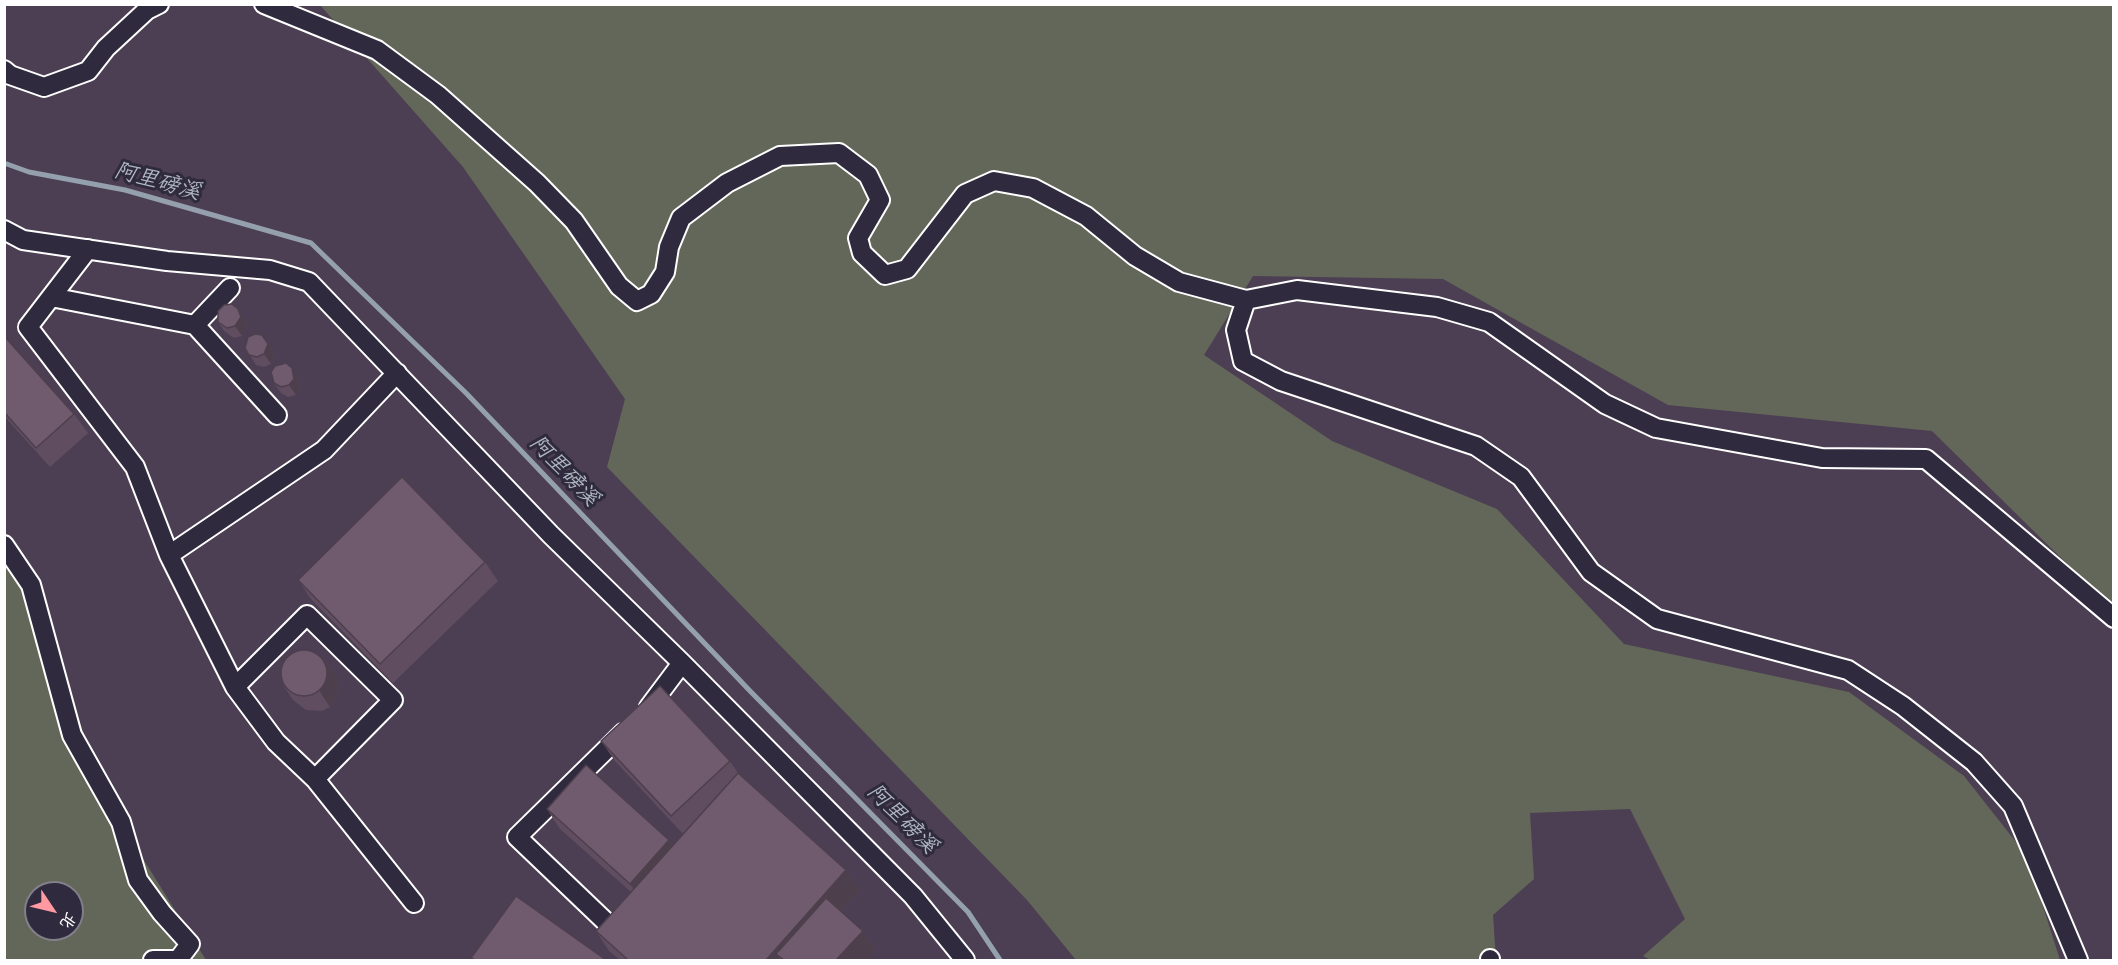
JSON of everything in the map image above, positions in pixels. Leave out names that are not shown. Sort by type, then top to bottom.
[{"type":"lane","points":[[4,70],[10,75],[44,87],[88,71],[106,48],[147,10],[159,4]]},
{"type":"lane","points":[[264,4],[377,50],[438,95],[537,183],[574,221],[619,286],[638,301],[651,294],[665,272],[669,247],[681,218],[727,183],[780,156],[839,153],[868,175],[880,200],[858,238],[862,253],[885,275],[907,269],[965,194],[994,182],[1033,188],[1086,216],[1135,256],[1179,282],[1246,300],[1297,290],[1437,307],[1489,322],[1605,404],[1656,428],[1822,458],[1926,459],[2114,618]]},
{"type":"lane","points":[[4,230],[23,240],[167,261],[270,270],[309,282],[551,535],[682,663],[913,896],[965,960]]},
{"type":"lane","points":[[88,249],[28,327],[135,467],[169,555],[235,687],[276,742],[315,779],[414,903]]},
{"type":"lane","points":[[195,325],[230,288]]},
{"type":"lane","points":[[51,297],[195,325],[277,415]]},
{"type":"lane","points":[[1246,300],[1236,330],[1243,361],[1281,381],[1476,446],[1521,477],[1591,572],[1658,619],[1848,670],[1903,706],[1974,762],[2013,806],[2078,960]]},
{"type":"lane","points":[[169,555],[324,450],[397,373]]},
{"type":"lane","points":[[4,545],[31,585],[72,735],[121,822],[138,880],[162,913],[190,944],[178,960],[153,960]]},
{"type":"lane","points":[[235,687],[307,615],[393,700],[315,779]]},
{"type":"lane","points":[[609,924],[517,837],[651,705],[682,663]]},
{"type":"shaded area","points":[[5,5],[443,5],[954,97],[2113,420],[2113,960],[5,960]]},
{"type":"green space","points":[[320,5],[2113,5],[2113,609],[1932,431],[1668,405],[1443,279],[1253,276],[1204,355],[1332,441],[1497,509],[1624,644],[1849,692],[1964,776],[2027,856],[2060,960],[1651,960],[1643,956],[1685,919],[1630,809],[1530,813],[1534,879],[1493,915],[1496,960],[1076,960],[1027,900],[607,467],[625,399],[463,167]]},
{"type":"green space","points":[[4,544],[26,572],[109,804],[206,960],[5,960]]},
{"type":"building","points":[[232,304],[238,309],[241,317],[235,326],[227,328],[218,322],[218,311],[224,305]]},
{"type":"building","points":[[255,334],[262,335],[268,344],[264,354],[257,357],[249,355],[245,348],[248,337]]},
{"type":"building","points":[[4,336],[74,414],[36,448],[4,412]]},
{"type":"building","points":[[286,363],[292,368],[294,379],[289,385],[281,387],[274,383],[271,372],[275,366]]},
{"type":"building","points":[[402,477],[485,562],[380,664],[298,580]]},
{"type":"building","points":[[309,650],[321,656],[326,664],[326,682],[321,690],[313,695],[299,696],[291,693],[284,686],[281,668],[284,660],[291,653]]},
{"type":"building","points":[[660,686],[730,761],[671,816],[601,741]]},
{"type":"building","points":[[586,765],[669,840],[630,884],[547,809]]},
{"type":"building","points":[[738,773],[846,870],[766,960],[628,960],[596,931]]},
{"type":"building","points":[[516,896],[606,960],[475,960],[471,958]]},
{"type":"building","points":[[826,898],[863,931],[836,960],[784,960],[776,954]]},
{"type":"waterway","name":"阿里磅溪","points":[[4,163],[29,172],[125,190],[311,243],[466,393],[751,692],[968,912],[1000,960]]}]
